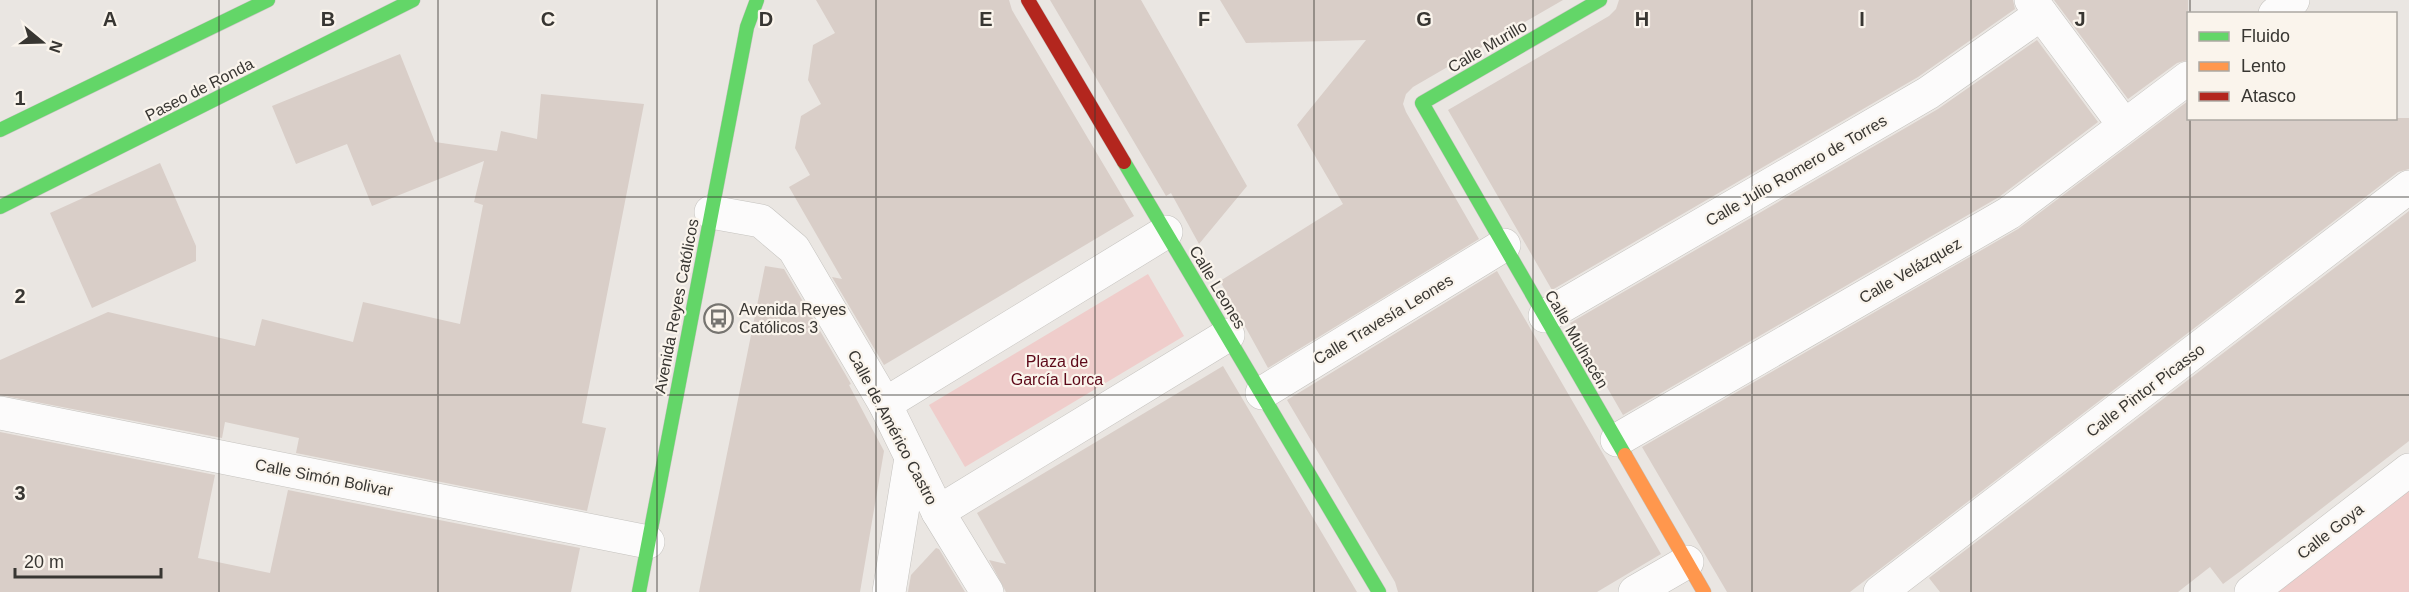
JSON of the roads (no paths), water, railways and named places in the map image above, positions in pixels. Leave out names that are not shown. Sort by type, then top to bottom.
[{"type":"street","points":[[0,130],[268,0]]},
{"type":"street","name":"Paseo de Ronda","points":[[0,207],[413,0]]},
{"type":"street","name":"Avenida Reyes Católicos","points":[[746,0],[747,27]]},
{"type":"street","name":"Avenida Reyes Católicos","points":[[639,592],[747,27],[757,0]]},
{"type":"street","name":"Calle Leones","points":[[1028,0],[1379,592]]},
{"type":"street","name":"Calle Murillo","points":[[1422,103],[1599,0]]},
{"type":"street","points":[[2278,12],[2293,0]]},
{"type":"street","points":[[2036,7],[2124,125]]},
{"type":"street","name":"Calle Julio Romero de Torres","points":[[1545,316],[1928,93],[2036,7]]},
{"type":"street","name":"Calle Velázquez","points":[[1617,440],[2009,213],[2187,79]]},
{"type":"street","name":"Calle Mulhacén","points":[[1422,103],[1704,592]]},
{"type":"street","name":"Calle Pintor Picasso","points":[[1880,592],[2409,187]]},
{"type":"street","name":"Calle de Américo Castro","points":[[711,212],[761,221],[794,249],[885,404],[938,512],[987,592]]},
{"type":"street","points":[[885,404],[1166,232]]},
{"type":"street","name":"Calle Travesía Leones","points":[[1262,393],[1504,245]]},
{"type":"street","points":[[938,512],[1228,335]]},
{"type":"street","name":"Calle Simón Bolivar","points":[[0,413],[648,542]]},
{"type":"street","points":[[889,592],[911,458]]},
{"type":"street","name":"Calle Goya","points":[[2251,592],[2409,470]]},
{"type":"street","points":[[1635,592],[1687,562]]},
{"type":"place","name":"Avenida Reyes Católicos 3","points":[[718,318]]},
{"type":"park label","name":"Plaza de García Lorca","points":[[1057,370]]}]
